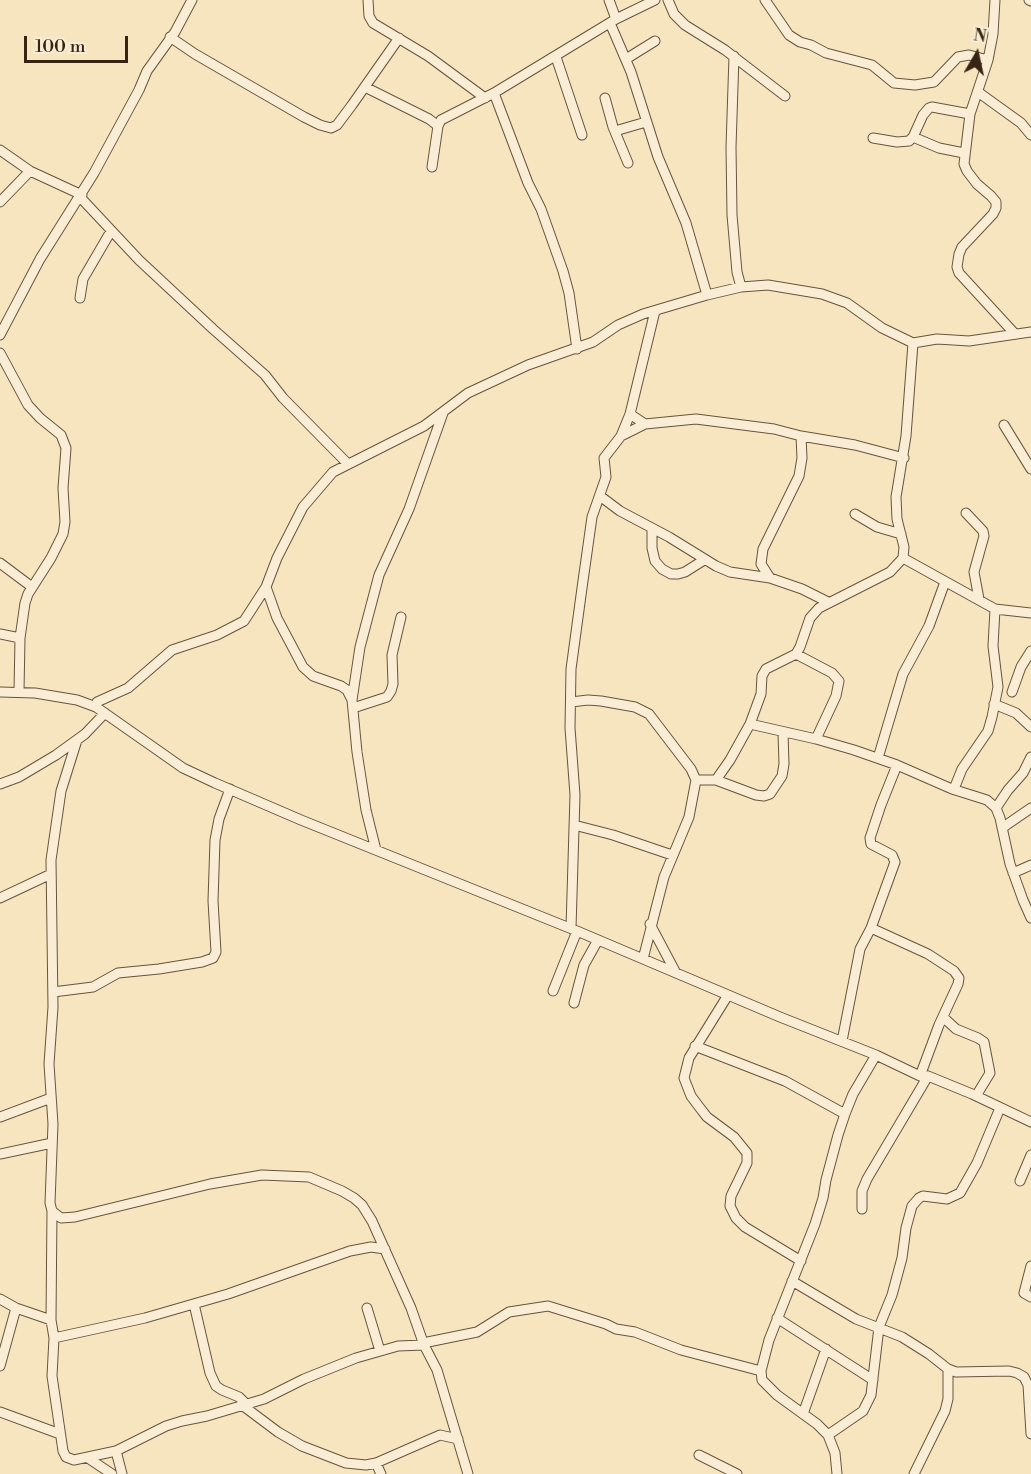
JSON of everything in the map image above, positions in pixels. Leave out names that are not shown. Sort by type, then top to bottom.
[{"type":"street","points":[[0,335],[46,250],[81,196],[147,71],[171,37],[192,0]]},
{"type":"street","points":[[368,0],[369,16],[373,23],[428,56],[485,98]]},
{"type":"street","points":[[609,0],[613,21],[646,122],[686,223],[707,295]]},
{"type":"street","points":[[432,166],[441,120],[494,93],[613,21],[655,0]]},
{"type":"street","points":[[668,0],[674,14],[685,25],[734,56],[785,96]]},
{"type":"street","points":[[765,0],[789,35],[825,53],[872,65],[894,83],[915,85],[934,82],[958,57],[969,55],[988,60]]},
{"type":"street","points":[[995,0],[993,34],[988,60],[970,114],[964,164],[977,184],[996,202],[996,208],[962,247],[957,267],[959,273],[1015,334]]},
{"type":"street","points":[[171,37],[195,54],[304,117],[327,127],[337,125],[399,38]]},
{"type":"street","points":[[626,59],[655,41]]},
{"type":"street","points":[[734,56],[732,207],[737,272],[741,287]]},
{"type":"street","points":[[556,57],[582,135]]},
{"type":"street","points":[[365,87],[429,119],[438,126]]},
{"type":"street","points":[[978,92],[1021,123],[1031,135]]},
{"type":"street","points":[[494,93],[528,183],[545,218],[563,271],[569,293],[577,349]]},
{"type":"street","points":[[605,98],[628,163]]},
{"type":"street","points":[[873,138],[905,142],[913,137],[929,108],[939,107],[970,114]]},
{"type":"street","points":[[615,131],[646,122]]},
{"type":"street","points":[[913,137],[939,148],[964,153]]},
{"type":"street","points":[[0,150],[30,171],[81,196],[111,231],[213,329],[265,375],[283,398],[347,463]]},
{"type":"street","points":[[0,202],[30,171]]},
{"type":"street","points":[[80,298],[83,279],[111,231]]},
{"type":"street","points":[[100,710],[97,702],[112,693],[128,688],[172,650],[217,635],[244,621],[266,587],[277,558],[303,507],[333,472],[347,463],[408,435],[443,413],[468,393],[528,365],[593,342],[618,325],[707,295],[741,287],[768,285],[822,294],[847,303],[882,328],[913,342],[937,339],[969,341],[1031,332]]},
{"type":"street","points":[[554,991],[574,929],[575,786],[570,728],[571,669],[592,517],[606,477],[605,455],[621,436],[630,414],[655,311]]},
{"type":"street","points":[[716,780],[750,724],[761,694],[762,676],[766,669],[796,654],[810,618],[819,608],[890,572],[903,558],[904,547],[897,519],[896,497],[904,458],[913,342]]},
{"type":"street","points":[[0,353],[28,405],[61,435],[66,448],[63,534],[25,603],[20,638],[19,691]]},
{"type":"street","points":[[376,850],[366,810],[357,752],[353,704],[360,647],[379,575],[409,509],[443,413]]},
{"type":"street","points":[[630,414],[645,424]]},
{"type":"street","points":[[621,436],[645,424],[696,419],[774,429],[855,445],[904,458]]},
{"type":"street","points":[[1004,425],[1031,469]]},
{"type":"street","points":[[770,578],[761,564],[763,549],[799,476],[802,458],[801,436]]},
{"type":"street","points":[[600,496],[620,511],[704,560],[730,572],[770,578],[802,589],[828,603]]},
{"type":"street","points":[[966,513],[983,531],[984,536],[974,572],[979,599]]},
{"type":"street","points":[[855,514],[877,528],[902,534]]},
{"type":"street","points":[[652,528],[652,548],[655,561],[671,574],[685,572],[704,560]]},
{"type":"street","points":[[903,558],[995,609],[1031,613]]},
{"type":"street","points":[[0,563],[32,587]]},
{"type":"street","points":[[878,758],[899,683],[911,656],[929,626],[945,582]]},
{"type":"street","points":[[266,587],[277,618],[303,667],[313,676],[347,690],[353,704]]},
{"type":"street","points":[[954,789],[962,769],[988,731],[998,687],[993,646],[995,609]]},
{"type":"street","points":[[353,704],[387,697],[391,691],[393,684],[392,655],[401,617]]},
{"type":"street","points":[[0,634],[20,638]]},
{"type":"street","points":[[1012,692],[1031,651]]},
{"type":"street","points":[[796,654],[832,673],[839,681],[836,696],[816,739]]},
{"type":"street","points":[[0,692],[19,691],[77,700],[100,710],[183,768],[230,789],[1030,1119]]},
{"type":"street","points":[[570,702],[601,701],[635,707],[649,714],[696,780],[689,817],[672,855],[650,924],[643,959]]},
{"type":"street","points":[[994,704],[1016,713],[1031,727]]},
{"type":"street","points":[[100,710],[77,740],[68,767],[59,801],[51,860],[53,992],[49,1064],[52,1143],[51,1320],[54,1338],[52,1376],[60,1434],[66,1457],[74,1460],[116,1451],[166,1426],[264,1399],[304,1379],[356,1358],[398,1346],[424,1344],[477,1332],[509,1312],[548,1306],[616,1329],[635,1332],[681,1350],[761,1371]]},
{"type":"street","points":[[750,724],[816,739],[878,758],[987,800],[996,808],[1013,873],[1031,918]]},
{"type":"street","points":[[696,780],[716,780],[756,795],[770,794],[782,776],[783,732]]},
{"type":"street","points":[[0,784],[30,771],[77,740]]},
{"type":"street","points":[[996,808],[1023,772],[1031,757]]},
{"type":"street","points":[[842,1041],[860,949],[872,928],[895,858],[871,844],[870,838],[880,805],[897,765]]},
{"type":"street","points":[[53,992],[93,987],[118,973],[159,969],[213,958],[216,952],[213,932],[215,840],[219,819],[230,789]]},
{"type":"street","points":[[1002,828],[1031,808]]},
{"type":"street","points":[[574,825],[614,835],[672,855]]},
{"type":"street","points":[[1013,873],[1031,865]]},
{"type":"street","points":[[0,898],[51,874]]},
{"type":"street","points":[[650,924],[676,973]]},
{"type":"street","points":[[862,1209],[862,1191],[867,1179],[924,1076],[943,1017],[959,982],[958,974],[928,954],[872,928]]},
{"type":"street","points":[[574,1003],[584,965],[598,940]]},
{"type":"street","points":[[728,995],[688,1058],[684,1078],[691,1096],[707,1117],[742,1144],[748,1158],[731,1196],[732,1212],[745,1227],[801,1261]]},
{"type":"street","points":[[943,1017],[956,1029],[984,1042],[990,1073],[976,1096]]},
{"type":"street","points":[[695,1046],[785,1081],[845,1114]]},
{"type":"street","points":[[837,1474],[835,1453],[828,1435],[777,1395],[762,1380],[761,1371],[769,1340],[801,1261],[823,1198],[826,1179],[845,1114],[853,1094],[876,1055]]},
{"type":"street","points":[[0,1117],[51,1098]]},
{"type":"street","points":[[828,1435],[863,1411],[871,1395],[879,1327],[892,1295],[912,1206],[923,1196],[947,1199],[960,1193],[977,1163],[1000,1108]]},
{"type":"street","points":[[0,1154],[52,1143]]},
{"type":"street","points":[[1020,1181],[1031,1155]]},
{"type":"street","points":[[52,1211],[61,1218],[75,1217],[262,1175],[299,1176],[320,1181],[354,1198],[362,1205],[372,1221],[437,1370],[468,1474]]},
{"type":"street","points":[[54,1338],[145,1318],[194,1304],[350,1251],[370,1247],[385,1249]]},
{"type":"street","points":[[1031,1266],[1024,1293],[1031,1297]]},
{"type":"street","points":[[792,1281],[856,1319],[902,1337],[948,1369],[956,1372],[1009,1371],[1024,1377],[1028,1385],[1031,1434]]},
{"type":"street","points":[[0,1299],[16,1308],[51,1320]]},
{"type":"street","points":[[194,1304],[210,1373],[216,1386],[239,1397],[244,1405],[278,1432],[302,1446],[346,1463],[366,1465],[376,1463],[440,1435],[458,1439]]},
{"type":"street","points":[[0,1366],[16,1308]]},
{"type":"street","points":[[367,1308],[380,1351]]},
{"type":"street","points":[[777,1318],[873,1380]]},
{"type":"street","points":[[803,1414],[826,1348]]},
{"type":"street","points":[[914,1474],[945,1411],[948,1399],[948,1369]]},
{"type":"street","points":[[0,1412],[60,1434]]},
{"type":"street","points":[[116,1451],[122,1474]]},
{"type":"street","points":[[699,1455],[737,1474]]},
{"type":"street","points":[[88,1458],[112,1474]]},
{"type":"street","points":[[376,1463],[381,1474]]}]
